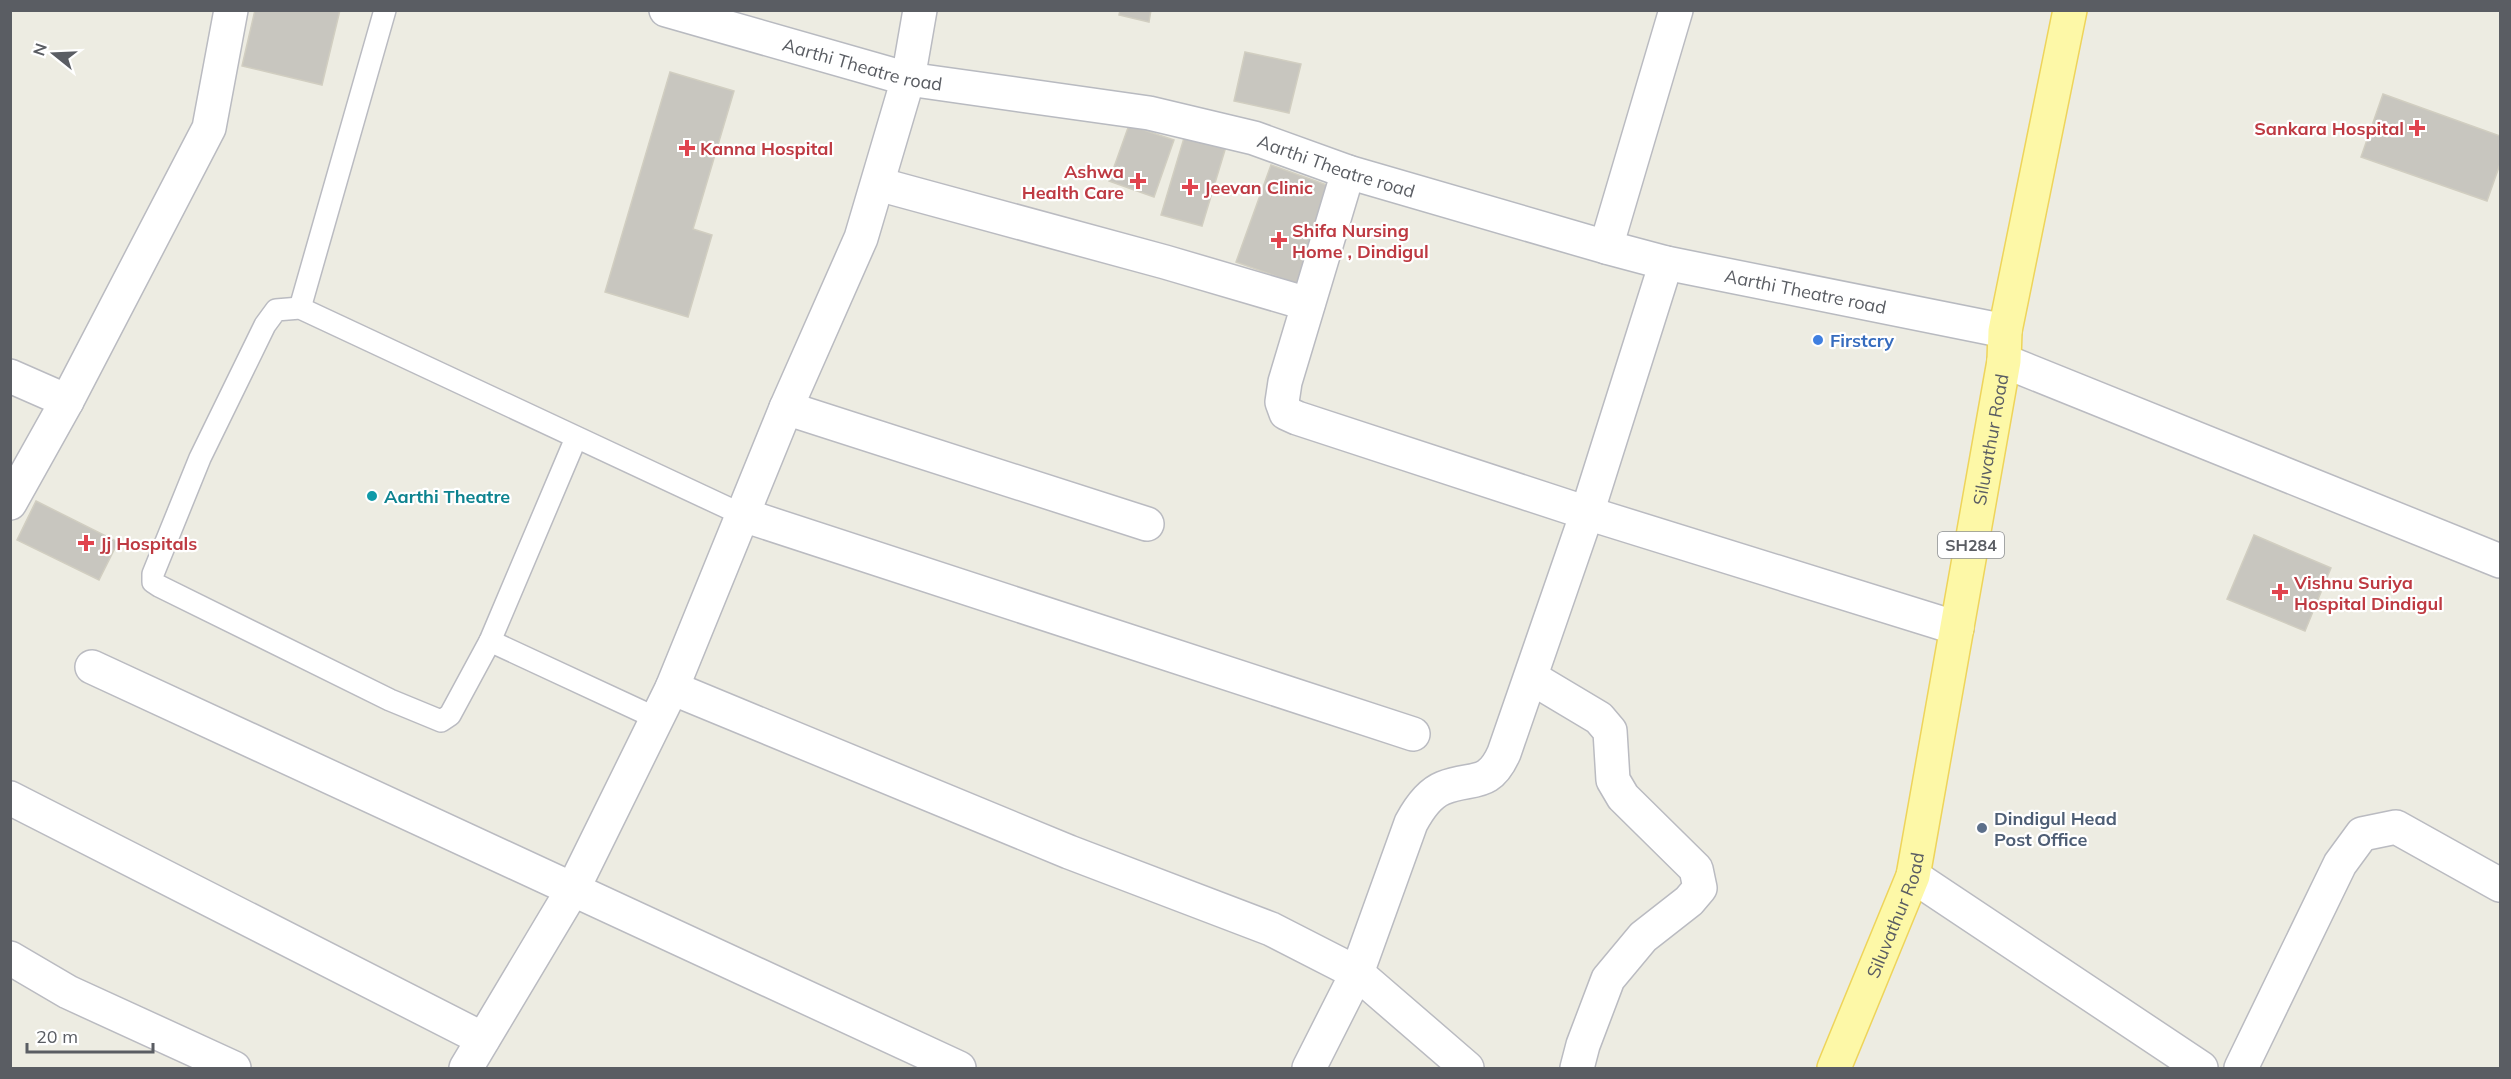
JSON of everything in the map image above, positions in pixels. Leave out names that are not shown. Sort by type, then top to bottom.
[{"type":"main road","name":"Siluvathur Road","points":[[1834,1068],[1913,876],[2004,346],[2070,10]]},
{"type":"street","points":[[10,502],[67,401],[209,128],[231,10]]},
{"type":"street","name":"Aarthi Theatre road","points":[[666,10],[908,79],[1149,113],[1254,138],[1348,172],[1605,247],[2004,346],[2500,561]]},
{"type":"street","points":[[466,1068],[573,889],[672,688],[786,408],[861,238],[908,79],[920,10]]},
{"type":"street","points":[[1605,247],[1676,10]]},
{"type":"street","points":[[1348,172],[1285,382],[1282,402],[1286,412],[1297,418],[1587,513],[1957,628]]},
{"type":"street","points":[[878,184],[1165,262],[1308,304]]},
{"type":"street","points":[[1309,1068],[1357,973],[1411,822],[1422,804],[1442,788],[1491,776],[1499,765],[1532,678],[1587,513],[1666,263]]},
{"type":"street","points":[[10,376],[67,401]]},
{"type":"street","points":[[786,408],[1148,524]]},
{"type":"street","points":[[743,515],[1413,734]]},
{"type":"street","points":[[92,667],[959,1068]]},
{"type":"street","points":[[1532,678],[1599,718],[1610,731],[1613,780],[1623,797],[1696,869],[1700,888],[1689,901],[1643,937],[1608,979],[1583,1045],[1577,1068]]},
{"type":"street","points":[[672,688],[1069,852],[1271,929],[1357,973],[1467,1068]]},
{"type":"street","points":[[10,798],[483,1039]]},
{"type":"street","points":[[2241,1068],[2340,864],[2362,834],[2396,827],[2500,885]]},
{"type":"street","points":[[1913,876],[2201,1068]]},
{"type":"street","points":[[10,958],[68,992],[234,1068]]},
{"type":"lane","points":[[300,309],[385,10]]},
{"type":"lane","points":[[576,438],[490,641],[450,715],[441,721],[369,689],[153,582],[153,574],[200,458],[265,325],[276,310],[300,309],[743,515]]},
{"type":"lane","points":[[490,641],[658,719]]},
{"type":"building","points":[[255,10],[340,10],[322,85],[242,66]]},
{"type":"building","points":[[1120,10],[1151,10],[1149,22],[1119,15]]},
{"type":"building","points":[[1245,52],[1301,64],[1289,113],[1234,101]]},
{"type":"building","points":[[670,72],[734,91],[693,229],[712,235],[688,317],[605,292]]},
{"type":"building","points":[[2383,94],[2500,136],[2500,164],[2487,201],[2361,157]]},
{"type":"building","points":[[1129,125],[1174,140],[1154,197],[1109,181]]},
{"type":"building","points":[[1187,128],[1228,140],[1202,226],[1161,215]]},
{"type":"building","points":[[1271,165],[1335,188],[1301,285],[1236,262]]},
{"type":"building","points":[[36,501],[118,542],[99,580],[17,540]]},
{"type":"building","points":[[2254,535],[2331,568],[2305,631],[2227,599]]},
{"type":"place","name":"Sankara Hospital","points":[[2417,128]]},
{"type":"place","name":"Kanna Hospital","points":[[687,148]]},
{"type":"place","name":"Ashwa Health Care","points":[[1138,181]]},
{"type":"place","name":"Jeevan Clinic","points":[[1190,187]]},
{"type":"place","name":"Shifa Nursing Home , Dindigul","points":[[1279,240]]},
{"type":"place","name":"Firstcry","points":[[1818,340]]},
{"type":"place","name":"Aarthi Theatre","points":[[372,496]]},
{"type":"place","name":"Jj Hospitals","points":[[86,543]]},
{"type":"place","name":"Vishnu Suriya Hospital Dindigul","points":[[2280,592]]},
{"type":"place","name":"Dindigul Head Post Office","points":[[1982,828]]}]
